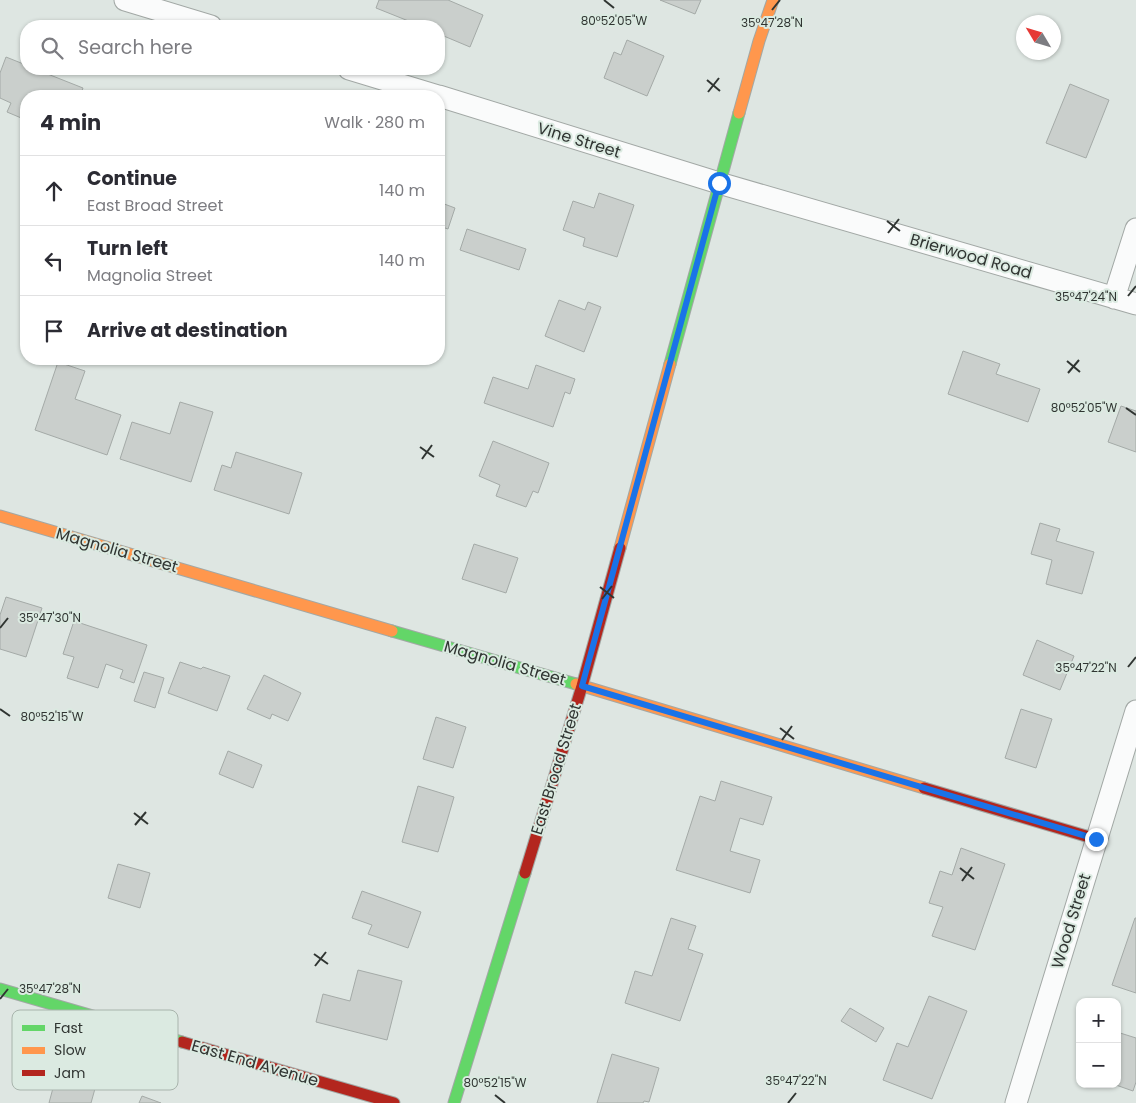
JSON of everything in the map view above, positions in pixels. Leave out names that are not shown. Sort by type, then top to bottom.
[{"type":"street","points":[[125,0],[191,20]]},
{"type":"street","name":"East Broad Street","points":[[454,1103],[582,686],[719,183],[759,41],[773,0]]},
{"type":"street","name":"Vine Street","points":[[369,75],[418,90]]},
{"type":"street","name":"Vine Street","points":[[445,98],[719,183]]},
{"type":"street","name":"Brierwood Road","points":[[719,183],[1136,304]]},
{"type":"street","points":[[1114,298],[1136,229]]},
{"type":"street","name":"Magnolia Street","points":[[0,516],[1096,839]]},
{"type":"street","name":"Wood Street","points":[[1016,1103],[1136,711]]},
{"type":"street","name":"East End Avenue","points":[[0,989],[73,1010]]},
{"type":"street","name":"East End Avenue","points":[[178,1041],[394,1103]]},
{"type":"building","points":[[379,0],[448,0],[483,15],[470,47],[445,37],[445,20],[406,20],[376,8]]},
{"type":"building","points":[[660,0],[701,0],[695,14]]},
{"type":"building","points":[[627,40],[664,56],[647,96],[604,78],[614,52],[621,55]]},
{"type":"building","points":[[6,57],[20,63],[20,75],[50,75],[83,88],[82,90],[20,90],[20,117],[7,112],[11,103],[0,98],[0,73]]},
{"type":"building","points":[[1070,84],[1109,100],[1086,158],[1046,143]]},
{"type":"building","points":[[599,193],[634,205],[617,257],[583,246],[585,238],[563,230],[573,201],[594,208]]},
{"type":"building","points":[[445,204],[455,208],[448,229],[445,228]]},
{"type":"building","points":[[467,229],[526,249],[519,270],[460,250]]},
{"type":"building","points":[[559,300],[585,310],[588,302],[601,307],[584,352],[545,336]]},
{"type":"building","points":[[963,351],[1000,364],[996,374],[1040,389],[1028,422],[948,394]]},
{"type":"building","points":[[57,365],[67,365],[85,371],[75,399],[121,415],[107,455],[35,430]]},
{"type":"building","points":[[536,365],[575,379],[570,394],[565,392],[553,427],[484,403],[493,377],[528,389]]},
{"type":"building","points":[[180,402],[213,412],[191,482],[120,459],[132,422],[170,434]]},
{"type":"building","points":[[1121,406],[1136,411],[1136,452],[1108,442]]},
{"type":"building","points":[[493,441],[549,463],[538,493],[533,491],[526,507],[496,496],[500,485],[479,476]]},
{"type":"building","points":[[236,452],[302,473],[289,514],[214,490],[222,465],[231,468]]},
{"type":"building","points":[[1040,523],[1060,529],[1056,541],[1094,552],[1082,594],[1046,584],[1052,560],[1031,554]]},
{"type":"building","points":[[474,544],[518,558],[506,593],[462,579]]},
{"type":"building","points":[[6,597],[42,608],[26,657],[0,649],[0,615]]},
{"type":"building","points":[[74,621],[147,645],[134,683],[120,678],[123,670],[106,664],[98,688],[67,678],[74,657],[63,654]]},
{"type":"building","points":[[1037,640],[1074,656],[1060,690],[1023,675]]},
{"type":"building","points":[[180,662],[230,676],[217,711],[168,693]]},
{"type":"building","points":[[144,672],[164,678],[155,708],[134,701]]},
{"type":"building","points":[[264,675],[301,693],[288,721],[272,714],[270,719],[247,709]]},
{"type":"building","points":[[1021,709],[1052,719],[1036,768],[1005,758]]},
{"type":"building","points":[[436,717],[466,727],[453,768],[423,759]]},
{"type":"building","points":[[228,751],[262,765],[253,788],[219,774]]},
{"type":"building","points":[[721,781],[772,797],[763,825],[740,818],[730,851],[760,860],[750,893],[676,870],[700,796],[715,801]]},
{"type":"building","points":[[418,786],[454,797],[438,852],[402,842]]},
{"type":"building","points":[[961,848],[1005,864],[975,950],[932,936],[943,907],[929,903],[940,871],[952,875]]},
{"type":"building","points":[[118,864],[150,873],[140,908],[108,898]]},
{"type":"building","points":[[362,891],[421,912],[408,948],[368,934],[372,925],[352,918]]},
{"type":"building","points":[[671,918],[696,926],[688,949],[703,954],[680,1021],[625,1003],[635,971],[652,976]]},
{"type":"building","points":[[1136,918],[1136,993],[1112,985]]},
{"type":"building","points":[[358,970],[402,981],[387,1040],[316,1022],[323,994],[350,1001]]},
{"type":"building","points":[[929,996],[967,1011],[932,1099],[883,1080],[897,1043],[908,1047]]},
{"type":"building","points":[[850,1008],[884,1028],[876,1042],[841,1021]]},
{"type":"building","points":[[1121,1033],[1136,1038],[1136,1082],[1133,1091],[1121,1087]]},
{"type":"building","points":[[612,1054],[659,1068],[649,1102],[597,1103]]},
{"type":"building","points":[[52,1090],[95,1090],[91,1103],[49,1103]]},
{"type":"building","points":[[142,1096],[161,1103],[139,1103]]},
{"type":"traffic: fast","points":[[670,364],[739,113]]},
{"type":"traffic: fast","points":[[392,631],[576,684]]},
{"type":"traffic: fast","points":[[454,1103],[525,873]]},
{"type":"traffic: fast","points":[[0,989],[72,1010]]},
{"type":"traffic: fast","points":[[178,1041],[182,1042]]},
{"type":"traffic: slow","points":[[739,113],[759,41],[773,0]]},
{"type":"traffic: slow","points":[[620,548],[670,364]]},
{"type":"traffic: slow","points":[[0,516],[392,631]]},
{"type":"traffic: slow","points":[[576,684],[924,788]]},
{"type":"traffic: jam","points":[[525,873],[582,686],[620,548]]},
{"type":"traffic: jam","points":[[924,788],[1096,839]]},
{"type":"traffic: jam","points":[[182,1042],[394,1103]]},
{"type":"route","points":[[719,183],[582,686],[1096,839]]}]
